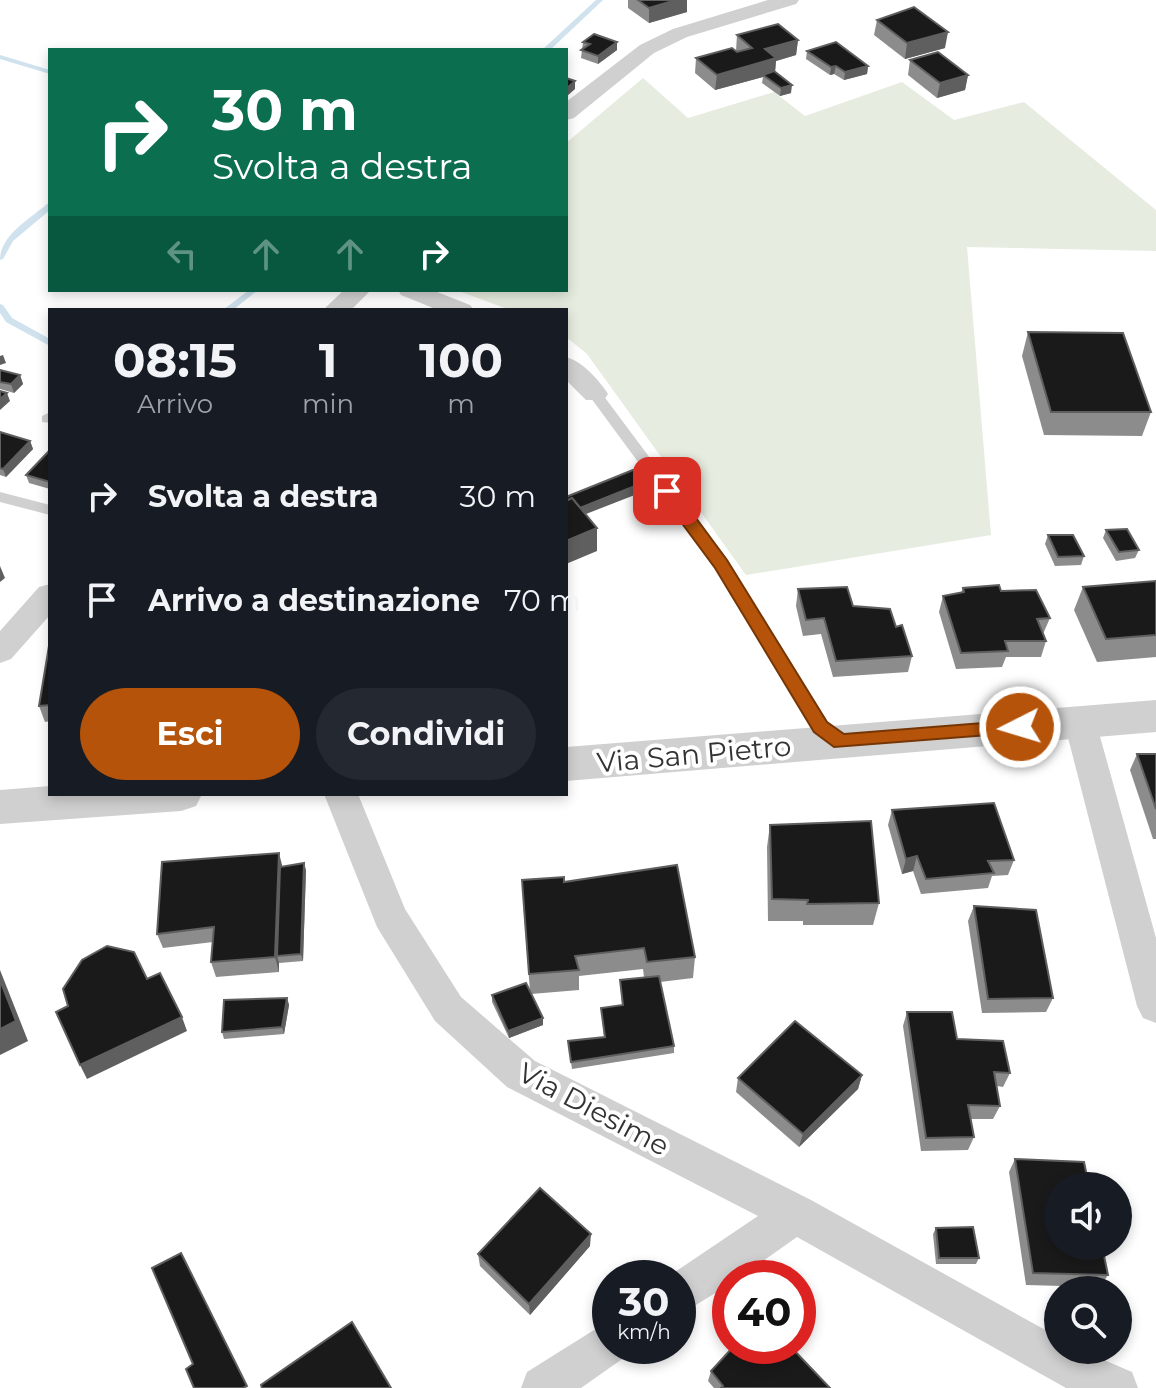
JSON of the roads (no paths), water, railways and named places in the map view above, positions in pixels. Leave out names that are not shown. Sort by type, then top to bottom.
[{"type":"street","points":[[568,111],[647,49],[680,33],[789,0]]},
{"type":"street","points":[[338,308],[357,292]]},
{"type":"street","points":[[415,292],[456,308]]},
{"type":"street","points":[[568,367],[595,394]]},
{"type":"street","points":[[0,651],[48,597]]},
{"type":"street","name":"Via San Pietro","points":[[568,764],[1156,716]]},
{"type":"street","points":[[1080,722],[1156,1006]]},
{"type":"street","points":[[0,807],[153,796]]},
{"type":"street","name":"Via Diesime","points":[[342,796],[390,916],[448,1009],[521,1074],[796,1214],[1067,1366],[1116,1388]]},
{"type":"street","points":[[696,1283],[796,1214]]},
{"type":"street","points":[[543,1388],[592,1354]]},
{"type":"lane","points":[[595,394],[721,564],[820,727],[840,742]]},
{"type":"lane","points":[[0,497],[48,509]]},
{"type":"waterway","points":[[548,48],[600,0]]},
{"type":"waterway","points":[[0,57],[48,71]]},
{"type":"waterway","points":[[0,257],[10,240],[48,208]]},
{"type":"waterway","points":[[230,308],[251,292]]},
{"type":"waterway","points":[[0,307],[9,320],[48,342]]}]
